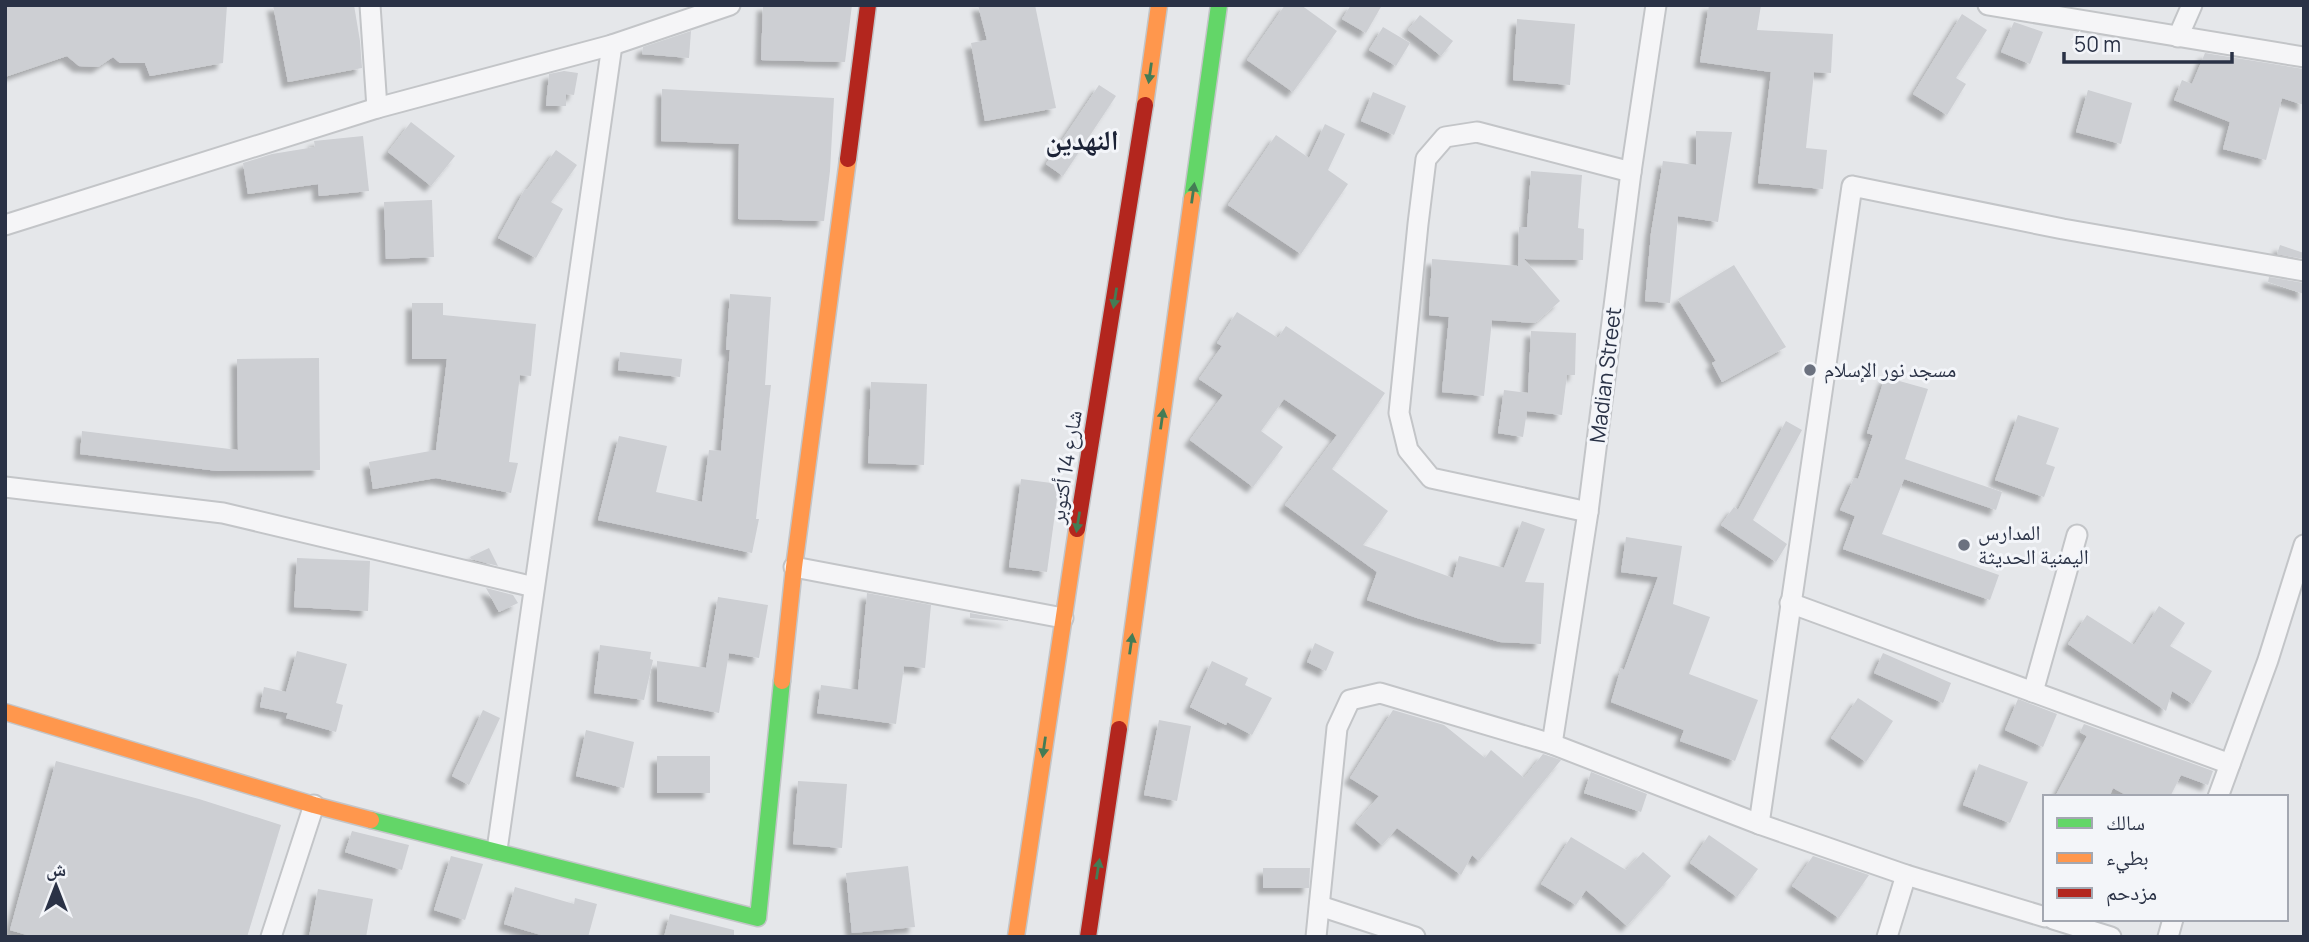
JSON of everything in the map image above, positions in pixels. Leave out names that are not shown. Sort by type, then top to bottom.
[{"type":"main road","points":[[5,712],[314,805],[758,918],[794,567],[868,5]]},
{"type":"main road","name":"شارع 14 أكتوبر","points":[[1016,937],[1159,5]]},
{"type":"main road","points":[[1088,937],[1219,5]]},
{"type":"street","points":[[370,5],[377,108]]},
{"type":"street","points":[[5,225],[377,108],[612,45],[730,5]]},
{"type":"street","name":"Madian Street","points":[[1552,744],[1588,512],[1631,172],[1656,5]]},
{"type":"street","points":[[1989,5],[2304,57]]},
{"type":"street","points":[[2178,37],[2192,5]]},
{"type":"street","points":[[497,850],[612,45]]},
{"type":"street","points":[[1588,512],[1431,478],[1408,450],[1399,412],[1424,172],[1426,159],[1445,137],[1477,132],[1631,172]]},
{"type":"street","points":[[1759,824],[1852,186],[2063,229],[2304,271]]},
{"type":"street","points":[[5,488],[223,513],[534,587]]},
{"type":"street","points":[[2033,692],[2077,535]]},
{"type":"street","points":[[2219,795],[2268,660],[2304,545]]},
{"type":"street","points":[[794,567],[1063,618]]},
{"type":"street","points":[[1790,603],[2230,764]]},
{"type":"street","points":[[1317,937],[1337,728],[1350,700],[1380,693],[1552,744],[1759,824],[1906,875],[2043,916]]},
{"type":"street","points":[[271,937],[314,805]]},
{"type":"street","points":[[1887,937],[1906,875]]},
{"type":"street","points":[[1320,906],[1415,937]]},
{"type":"street","points":[[2059,921],[2111,937]]},
{"type":"building","points":[[5,5],[227,5],[223,63],[150,76],[145,63],[120,63],[113,57],[98,67],[79,66],[67,56],[5,77]]},
{"type":"building","points":[[273,5],[354,5],[362,68],[288,82]]},
{"type":"building","points":[[763,5],[852,5],[845,62],[761,60]]},
{"type":"building","points":[[978,5],[1035,5],[1056,108],[985,121],[971,43],[987,40]]},
{"type":"building","points":[[1285,5],[1301,5],[1337,31],[1293,92],[1247,60]]},
{"type":"building","points":[[1351,5],[1382,5],[1366,33],[1342,19]]},
{"type":"building","points":[[1709,5],[1761,5],[1757,30],[1833,34],[1831,73],[1814,72],[1806,148],[1827,150],[1823,189],[1758,183],[1771,72],[1700,62]]},
{"type":"building","points":[[1962,14],[1987,30],[1956,78],[1966,84],[1947,115],[1913,94]]},
{"type":"building","points":[[1420,15],[1453,41],[1441,56],[1408,30]]},
{"type":"building","points":[[1517,19],[1575,24],[1570,85],[1513,80]]},
{"type":"building","points":[[2014,22],[2043,32],[2030,64],[2001,52]]},
{"type":"building","points":[[1383,27],[1410,43],[1396,66],[1369,50]]},
{"type":"building","points":[[691,31],[689,58],[642,54],[643,47]]},
{"type":"building","points":[[2205,53],[2304,69],[2304,105],[2282,98],[2266,160],[2223,149],[2230,122],[2174,100],[2182,80],[2192,84]]},
{"type":"building","points":[[564,71],[578,73],[574,95],[566,94],[566,106],[546,106],[549,74]]},
{"type":"building","points":[[1099,85],[1116,96],[1063,176],[1046,164]]},
{"type":"building","points":[[662,89],[834,98],[824,221],[738,219],[739,144],[661,141]]},
{"type":"building","points":[[2088,90],[2132,103],[2121,144],[2076,132]]},
{"type":"building","points":[[1373,92],[1406,106],[1394,135],[1361,121]]},
{"type":"building","points":[[411,122],[455,156],[431,186],[388,152]]},
{"type":"building","points":[[1325,124],[1345,134],[1328,170],[1348,184],[1301,254],[1228,205],[1276,135],[1309,158]]},
{"type":"building","points":[[1696,131],[1732,132],[1718,222],[1678,216],[1670,303],[1645,301],[1651,233],[1663,161],[1696,165]]},
{"type":"building","points":[[363,136],[369,191],[319,196],[318,184],[248,194],[243,163],[272,154],[315,147],[314,141]]},
{"type":"building","points":[[556,150],[577,165],[551,202],[563,209],[536,258],[498,238],[525,189],[527,190]]},
{"type":"building","points":[[1531,171],[1582,175],[1578,228],[1584,229],[1583,260],[1524,259],[1560,301],[1535,323],[1492,320],[1484,396],[1442,392],[1449,317],[1429,315],[1432,259],[1518,266],[1519,227],[1527,227]]},
{"type":"building","points":[[432,200],[434,257],[386,259],[384,202]]},
{"type":"building","points":[[2280,245],[2304,253],[2304,259],[2277,254]]},
{"type":"building","points":[[1734,265],[1786,347],[1722,382],[1712,363],[1716,361],[1678,299]]},
{"type":"building","points":[[2269,277],[2304,283],[2304,294],[2268,282]]},
{"type":"building","points":[[730,294],[771,297],[765,385],[771,385],[756,519],[759,519],[752,553],[598,520],[619,436],[667,446],[656,492],[702,502],[709,450],[721,451],[730,350],[726,350]]},
{"type":"building","points":[[412,303],[443,303],[443,315],[536,324],[531,376],[520,375],[509,462],[518,463],[511,493],[436,478],[373,489],[369,462],[436,450],[447,359],[412,359]]},
{"type":"building","points":[[1237,312],[1278,338],[1286,326],[1385,393],[1332,469],[1388,511],[1363,545],[1453,578],[1459,556],[1504,568],[1522,521],[1545,529],[1525,582],[1544,583],[1541,644],[1500,642],[1417,618],[1367,600],[1377,572],[1285,505],[1337,435],[1284,399],[1261,431],[1283,447],[1253,487],[1190,440],[1223,395],[1199,379],[1222,346],[1217,343]]},
{"type":"building","points":[[1531,331],[1576,333],[1575,375],[1567,375],[1562,415],[1527,411],[1523,437],[1498,433],[1504,390],[1528,393]]},
{"type":"building","points":[[620,352],[682,359],[680,377],[618,370]]},
{"type":"building","points":[[319,358],[320,470],[218,471],[80,454],[82,431],[238,450],[237,359]]},
{"type":"building","points":[[1885,377],[1928,389],[1905,459],[2002,492],[1996,510],[1904,479],[1882,534],[1999,575],[1990,600],[1843,549],[1855,516],[1840,510],[1854,478],[1858,479],[1873,435],[1867,433]]},
{"type":"building","points":[[871,382],[927,384],[924,465],[868,463]]},
{"type":"building","points":[[2018,415],[2059,428],[2046,464],[2055,467],[2044,497],[1995,480]]},
{"type":"building","points":[[1786,421],[1802,430],[1753,520],[1787,544],[1776,562],[1721,525],[1734,507],[1738,510]]},
{"type":"building","points":[[1021,479],[1059,484],[1047,572],[1009,567]]},
{"type":"building","points":[[1626,537],[1682,546],[1673,604],[1710,617],[1689,674],[1758,700],[1735,761],[1680,741],[1684,730],[1611,702],[1621,668],[1624,670],[1658,577],[1621,572]]},
{"type":"building","points":[[489,548],[498,566],[471,559],[470,557]]},
{"type":"building","points":[[297,558],[370,561],[368,611],[294,607]]},
{"type":"building","points":[[486,588],[513,595],[518,603],[499,612]]},
{"type":"building","points":[[867,593],[931,605],[925,668],[904,666],[896,724],[817,713],[821,685],[858,690]]},
{"type":"building","points":[[718,597],[768,605],[759,658],[729,653],[719,713],[657,701],[657,661],[706,668]]},
{"type":"building","points":[[2159,606],[2185,623],[2170,646],[2212,671],[2193,704],[2172,691],[2166,711],[2068,644],[2087,615],[2134,645]]},
{"type":"building","points":[[970,613],[1008,620],[1008,621],[970,618]]},
{"type":"building","points":[[1315,643],[1334,652],[1326,671],[1307,662]]},
{"type":"building","points":[[600,645],[651,652],[650,659],[653,660],[644,700],[594,693]]},
{"type":"building","points":[[297,651],[347,664],[336,703],[343,705],[336,732],[286,718],[288,713],[260,707],[264,687],[286,692]]},
{"type":"building","points":[[1883,653],[1951,683],[1943,703],[1874,673]]},
{"type":"building","points":[[1212,661],[1248,678],[1245,685],[1272,698],[1252,735],[1190,707]]},
{"type":"building","points":[[1858,698],[1893,721],[1866,762],[1831,738]]},
{"type":"building","points":[[2018,699],[2057,714],[2043,747],[2005,730]]},
{"type":"building","points":[[483,710],[500,718],[469,785],[452,776]]},
{"type":"building","points":[[1393,710],[1444,725],[1485,758],[1491,750],[1524,778],[1543,754],[1561,760],[1479,861],[1472,855],[1461,875],[1397,828],[1382,845],[1356,823],[1379,796],[1350,778]]},
{"type":"building","points":[[1159,720],[1191,726],[1177,801],[1144,795]]},
{"type":"building","points":[[2084,724],[2213,771],[2208,785],[2181,775],[2171,795],[2126,795],[2113,788],[2110,795],[2056,795],[2087,736],[2080,732]]},
{"type":"building","points":[[586,730],[634,742],[624,788],[576,776]]},
{"type":"building","points":[[657,756],[710,756],[710,793],[657,793]]},
{"type":"building","points":[[56,761],[199,799],[281,825],[247,937],[34,937],[10,930]]},
{"type":"building","points":[[1979,764],[2028,782],[2010,823],[1963,805]]},
{"type":"building","points":[[1591,772],[1647,794],[1641,812],[1584,793]]},
{"type":"building","points":[[798,781],[847,784],[842,848],[793,844]]},
{"type":"building","points":[[352,831],[409,845],[402,870],[345,852]]},
{"type":"building","points":[[1709,835],[1758,869],[1737,897],[1690,863]]},
{"type":"building","points":[[1571,837],[1626,870],[1643,852],[1671,876],[1627,926],[1586,890],[1576,905],[1541,884]]},
{"type":"building","points":[[451,856],[483,864],[465,920],[434,910]]},
{"type":"building","points":[[1813,856],[1869,875],[1839,918],[1792,886]]},
{"type":"building","points":[[908,866],[915,927],[852,933],[846,873]]},
{"type":"building","points":[[1263,868],[1310,868],[1309,888],[1263,888]]},
{"type":"building","points":[[515,887],[574,904],[575,898],[597,904],[588,937],[548,937],[504,924]]},
{"type":"building","points":[[318,889],[373,899],[366,937],[309,937]]},
{"type":"building","points":[[670,914],[734,930],[734,937],[664,937]]},
{"type":"traffic: fast","points":[[1192,199],[1219,5]]},
{"type":"traffic: fast","points":[[371,820],[758,918],[782,681]]},
{"type":"traffic: slow","points":[[1145,105],[1159,5]]},
{"type":"traffic: slow","points":[[782,681],[794,567],[848,159]]},
{"type":"traffic: slow","points":[[1119,729],[1192,199]]},
{"type":"traffic: slow","points":[[1016,937],[1077,529]]},
{"type":"traffic: slow","points":[[5,712],[371,820]]},
{"type":"traffic: jam","points":[[848,159],[868,5]]},
{"type":"traffic: jam","points":[[1077,529],[1145,105]]},
{"type":"traffic: jam","points":[[1088,937],[1119,729]]},
{"type":"place","name":"مسجد نور الإسلام","points":[[1810,370]]},
{"type":"place","name":"المدارس اليمنية الحديثة","points":[[1964,545]]},
{"type":"district","name":"النهدين","points":[[1082,140]]}]
